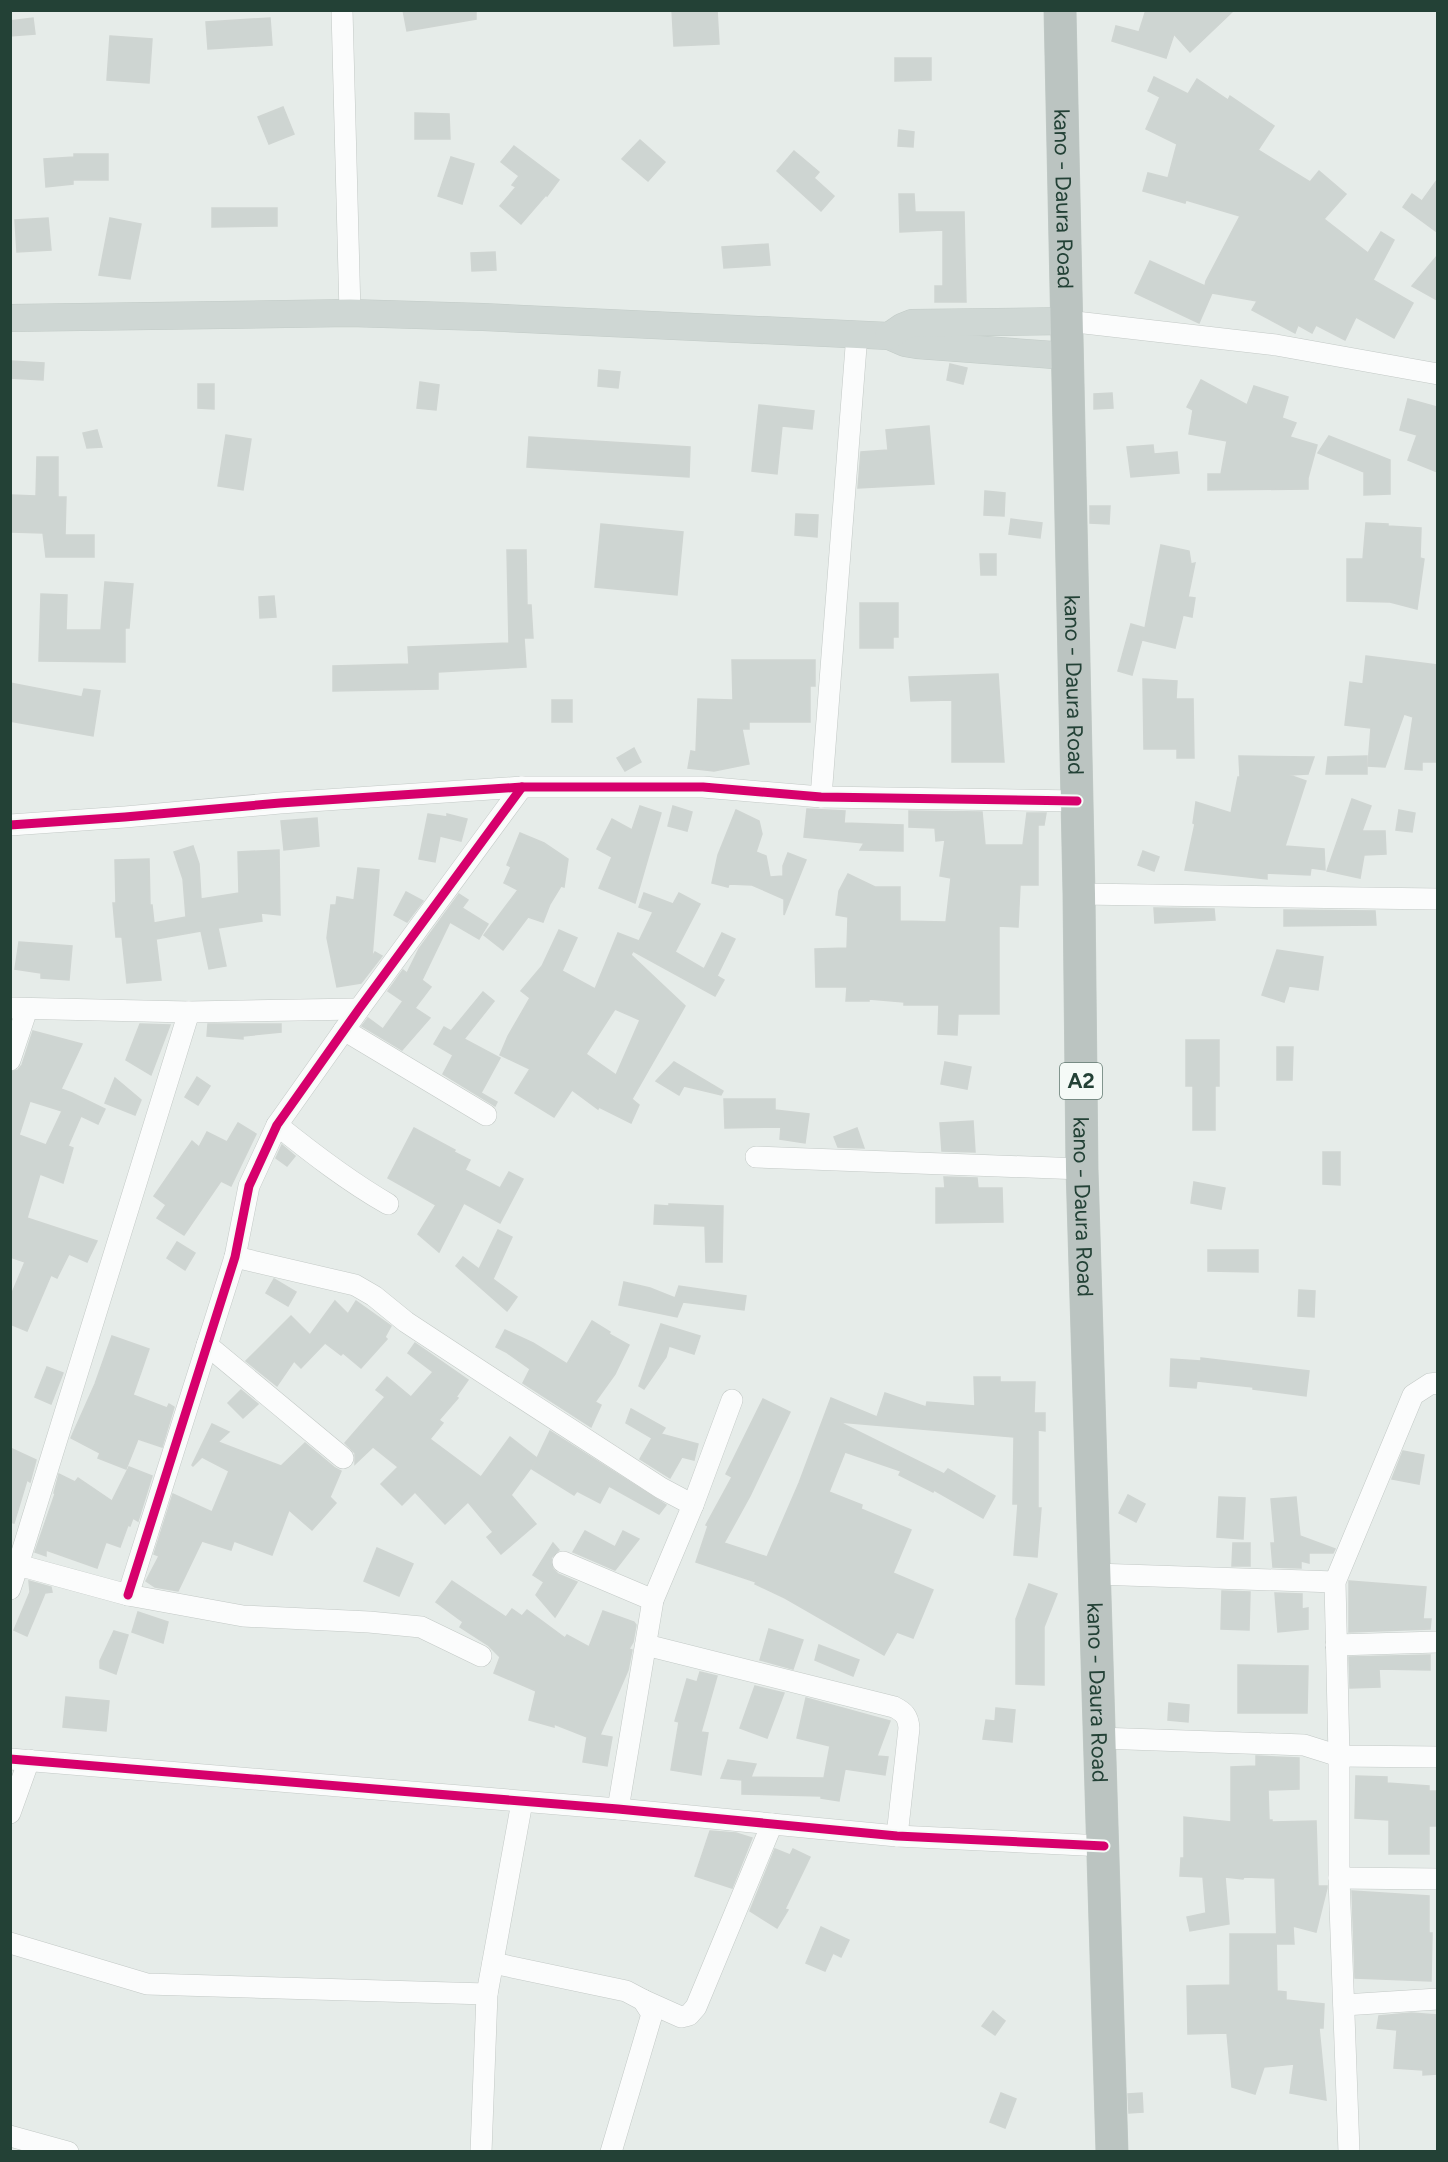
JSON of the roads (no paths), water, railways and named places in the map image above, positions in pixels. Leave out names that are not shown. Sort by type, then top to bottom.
[{"type":"highway","name":"kano - Daura Road","points":[[1060,10],[1079,894],[1082,1169],[1112,2151]]},
{"type":"main road","points":[[10,318],[350,313],[494,317],[889,336],[904,343],[917,345],[1067,356]]},
{"type":"main road","points":[[889,336],[912,323],[1067,321]]},
{"type":"street","points":[[342,10],[350,313]]},
{"type":"street","points":[[1067,321],[1276,345],[1437,374]]},
{"type":"street","points":[[821,797],[857,334]]},
{"type":"street","points":[[10,825],[125,818],[280,803],[522,787],[703,786],[821,797],[1077,801]]},
{"type":"street","points":[[128,1595],[235,1257],[249,1186],[278,1125],[359,1009],[522,787]]},
{"type":"street","points":[[1079,894],[1437,898]]},
{"type":"street","points":[[10,1060],[19,1009],[189,1012],[359,1009]]},
{"type":"street","points":[[10,1589],[14,1564],[189,1012]]},
{"type":"street","points":[[344,1030],[486,1115]]},
{"type":"street","points":[[278,1125],[317,1158],[355,1185],[388,1204]]},
{"type":"street","points":[[756,1157],[1082,1169]]},
{"type":"street","points":[[235,1257],[355,1285],[482,1372],[661,1488],[693,1505]]},
{"type":"street","points":[[207,1345],[343,1458]]},
{"type":"street","points":[[1349,2151],[1339,1878],[1335,1582],[1413,1395],[1430,1384],[1437,1383]]},
{"type":"street","points":[[618,1809],[653,1600],[693,1505],[732,1400]]},
{"type":"street","points":[[563,1562],[653,1600]]},
{"type":"street","points":[[14,1564],[128,1595],[243,1616],[369,1622],[420,1627],[481,1656]]},
{"type":"street","points":[[1095,1574],[1335,1582]]},
{"type":"street","points":[[1336,1645],[1437,1642]]},
{"type":"street","points":[[646,1645],[894,1707],[903,1712],[908,1719],[909,1728],[897,1836]]},
{"type":"street","points":[[1099,1738],[1304,1745],[1339,1756],[1437,1756]]},
{"type":"street","points":[[10,1814],[20,1759],[618,1809],[897,1836],[1104,1846]]},
{"type":"street","points":[[481,2151],[487,1994],[522,1802]]},
{"type":"street","points":[[493,1963],[626,1991],[681,2017],[689,2015],[696,2007],[772,1824]]},
{"type":"street","points":[[1339,1878],[1437,1880]]},
{"type":"street","points":[[10,1943],[147,1984],[487,1994]]},
{"type":"street","points":[[1344,2005],[1437,1999]]},
{"type":"street","points":[[611,2151],[652,2014],[643,2000]]},
{"type":"street","points":[[10,2136],[68,2151]]}]
